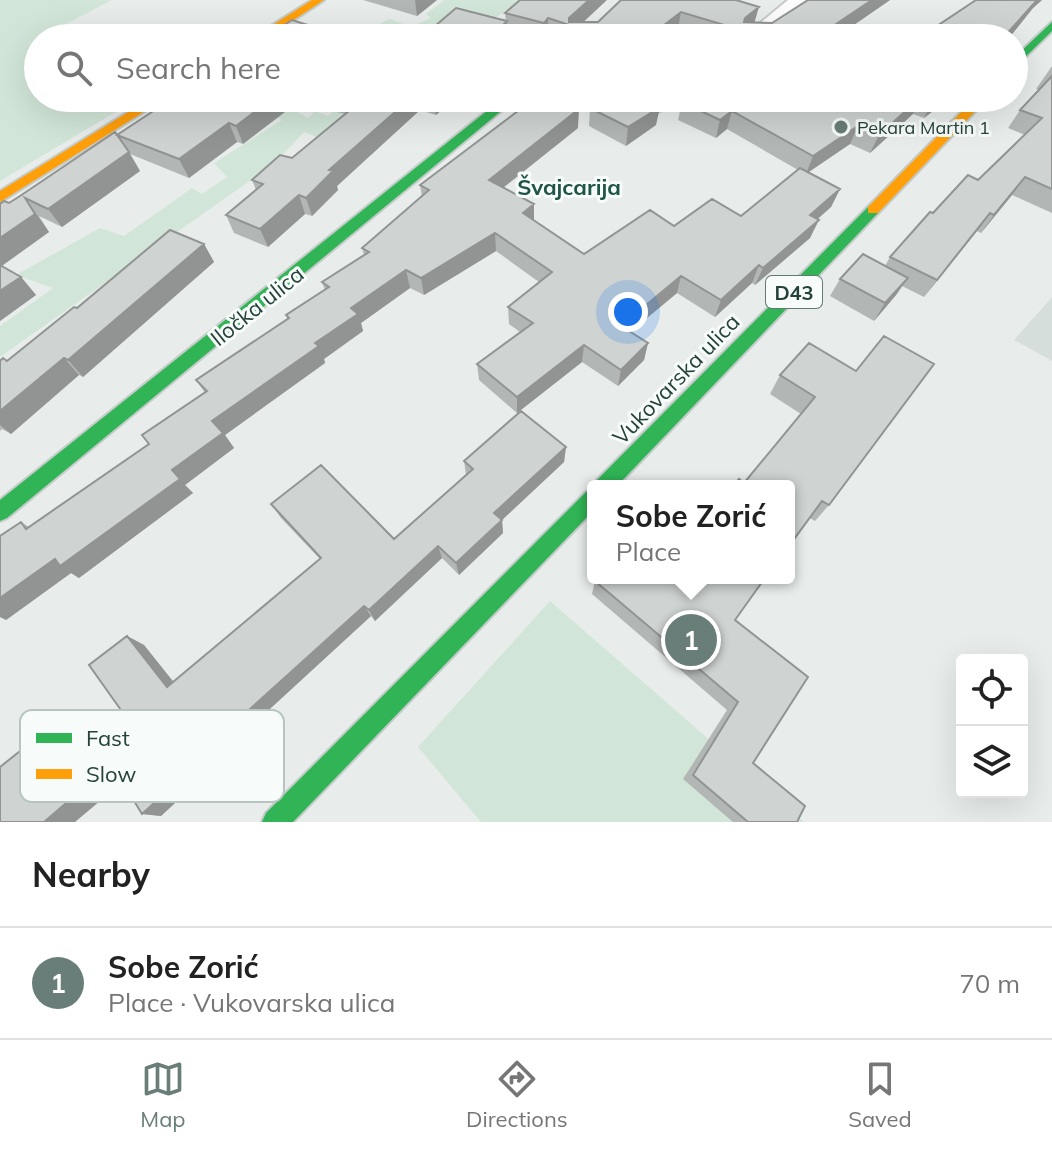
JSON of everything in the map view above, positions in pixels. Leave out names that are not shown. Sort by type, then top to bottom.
[{"type":"main road","points":[[280,24],[319,0]]},
{"type":"main road","points":[[1028,50],[1052,25]]},
{"type":"main road","points":[[0,197],[137,112]]},
{"type":"main road","name":"Iločka ulica","points":[[0,512],[494,112]]},
{"type":"main road","name":"Vukovarska ulica","points":[[610,480],[968,112]]},
{"type":"main road","points":[[275,822],[587,504]]},
{"type":"street","points":[[771,24],[801,0]]},
{"type":"shaded area","points":[[1052,297],[1052,361],[1014,340]]},
{"type":"green space","points":[[0,0],[112,0],[66,24],[24,24],[24,112],[116,112],[0,181]]},
{"type":"green space","points":[[444,0],[522,0],[486,24],[418,24],[431,18],[426,14]]},
{"type":"green space","points":[[390,19],[403,24],[379,24]]},
{"type":"green space","points":[[269,112],[297,112],[308,118],[314,112],[328,116],[332,112],[356,112],[333,143],[304,132],[275,163],[0,357],[0,326],[53,288],[16,275],[100,228],[124,236],[192,188],[202,194],[227,177],[214,163],[282,120]]},
{"type":"green space","points":[[550,601],[804,822],[481,822],[418,747]]},
{"type":"building","points":[[520,0],[589,0],[569,18],[569,22],[598,22],[621,0],[736,0],[759,7],[744,22],[772,23],[808,0],[872,0],[836,24],[721,24],[681,12],[665,24],[566,24],[548,18],[544,23],[505,13]]},
{"type":"building","points":[[976,0],[1037,0],[1016,24],[940,24]]},
{"type":"building","points":[[456,8],[507,21],[504,24],[437,24]]},
{"type":"building","points":[[1052,76],[1052,189],[1025,177],[994,215],[990,213],[937,280],[890,257],[968,175],[978,180],[1042,118],[1026,112],[1028,112],[1028,102]]},
{"type":"building","points":[[152,112],[254,112],[236,126],[229,123],[179,159],[117,135]]},
{"type":"building","points":[[348,112],[395,112],[329,170],[333,171],[306,198],[299,195],[260,229],[226,215],[263,184],[252,180],[280,155],[292,158]]},
{"type":"building","points":[[516,112],[575,112],[489,180],[534,204],[523,213],[584,254],[650,210],[674,226],[712,199],[741,216],[800,168],[840,189],[810,215],[819,220],[763,268],[759,265],[721,300],[681,276],[621,326],[648,343],[621,370],[584,345],[517,397],[477,364],[533,323],[508,307],[552,272],[495,233],[421,278],[406,270],[351,308],[358,314],[315,343],[319,346],[212,421],[223,433],[172,470],[180,479],[60,566],[55,559],[0,598],[0,536],[21,522],[26,529],[149,444],[142,435],[207,391],[196,380],[289,318],[286,315],[329,287],[322,282],[369,252],[362,248],[429,190],[420,185]]},
{"type":"building","points":[[598,112],[652,112],[628,127]]},
{"type":"building","points":[[703,112],[731,112],[720,120]]},
{"type":"building","points":[[734,112],[904,112],[879,135],[858,126],[813,156]]},
{"type":"building","points":[[115,132],[129,152],[48,209],[25,198],[35,214],[0,238],[0,204],[4,201],[9,203]]},
{"type":"building","points":[[170,230],[204,244],[68,360],[64,358],[0,411],[0,361],[3,358],[7,361],[74,307],[77,308]]},
{"type":"building","points":[[863,254],[908,278],[885,303],[840,279]]},
{"type":"building","points":[[0,265],[21,277],[0,291]]},
{"type":"building","points":[[884,336],[934,364],[829,505],[822,501],[795,538],[795,480],[746,480],[815,397],[780,375],[809,343],[856,371]]},
{"type":"building","points":[[521,411],[566,447],[494,513],[502,520],[456,563],[438,546],[369,610],[364,606],[249,710],[121,710],[89,665],[127,636],[167,687],[321,558],[271,504],[321,465],[394,539],[473,469],[464,461]]},
{"type":"building","points":[[599,584],[761,584],[735,620],[808,677],[753,763],[805,806],[797,822],[748,822],[693,775],[738,702]]},
{"type":"building","points":[[20,751],[20,802],[67,802],[44,822],[0,822],[0,767]]},
{"type":"building","points":[[135,802],[155,802],[142,814]]},
{"type":"traffic: fast","points":[[1028,50],[1052,25]]},
{"type":"traffic: fast","points":[[0,512],[494,112]]},
{"type":"traffic: fast","points":[[610,480],[873,210]]},
{"type":"traffic: fast","points":[[275,822],[587,504]]},
{"type":"traffic: slow","points":[[280,24],[319,0]]},
{"type":"traffic: slow","points":[[0,197],[137,112]]},
{"type":"traffic: slow","points":[[873,210],[968,112]]},
{"type":"place","name":"Pekara Martin 1","points":[[841,127]]},
{"type":"place","name":"Sobe Zorić","points":[[691,640]]},
{"type":"district","name":"Švajcarija","points":[[569,187]]}]
